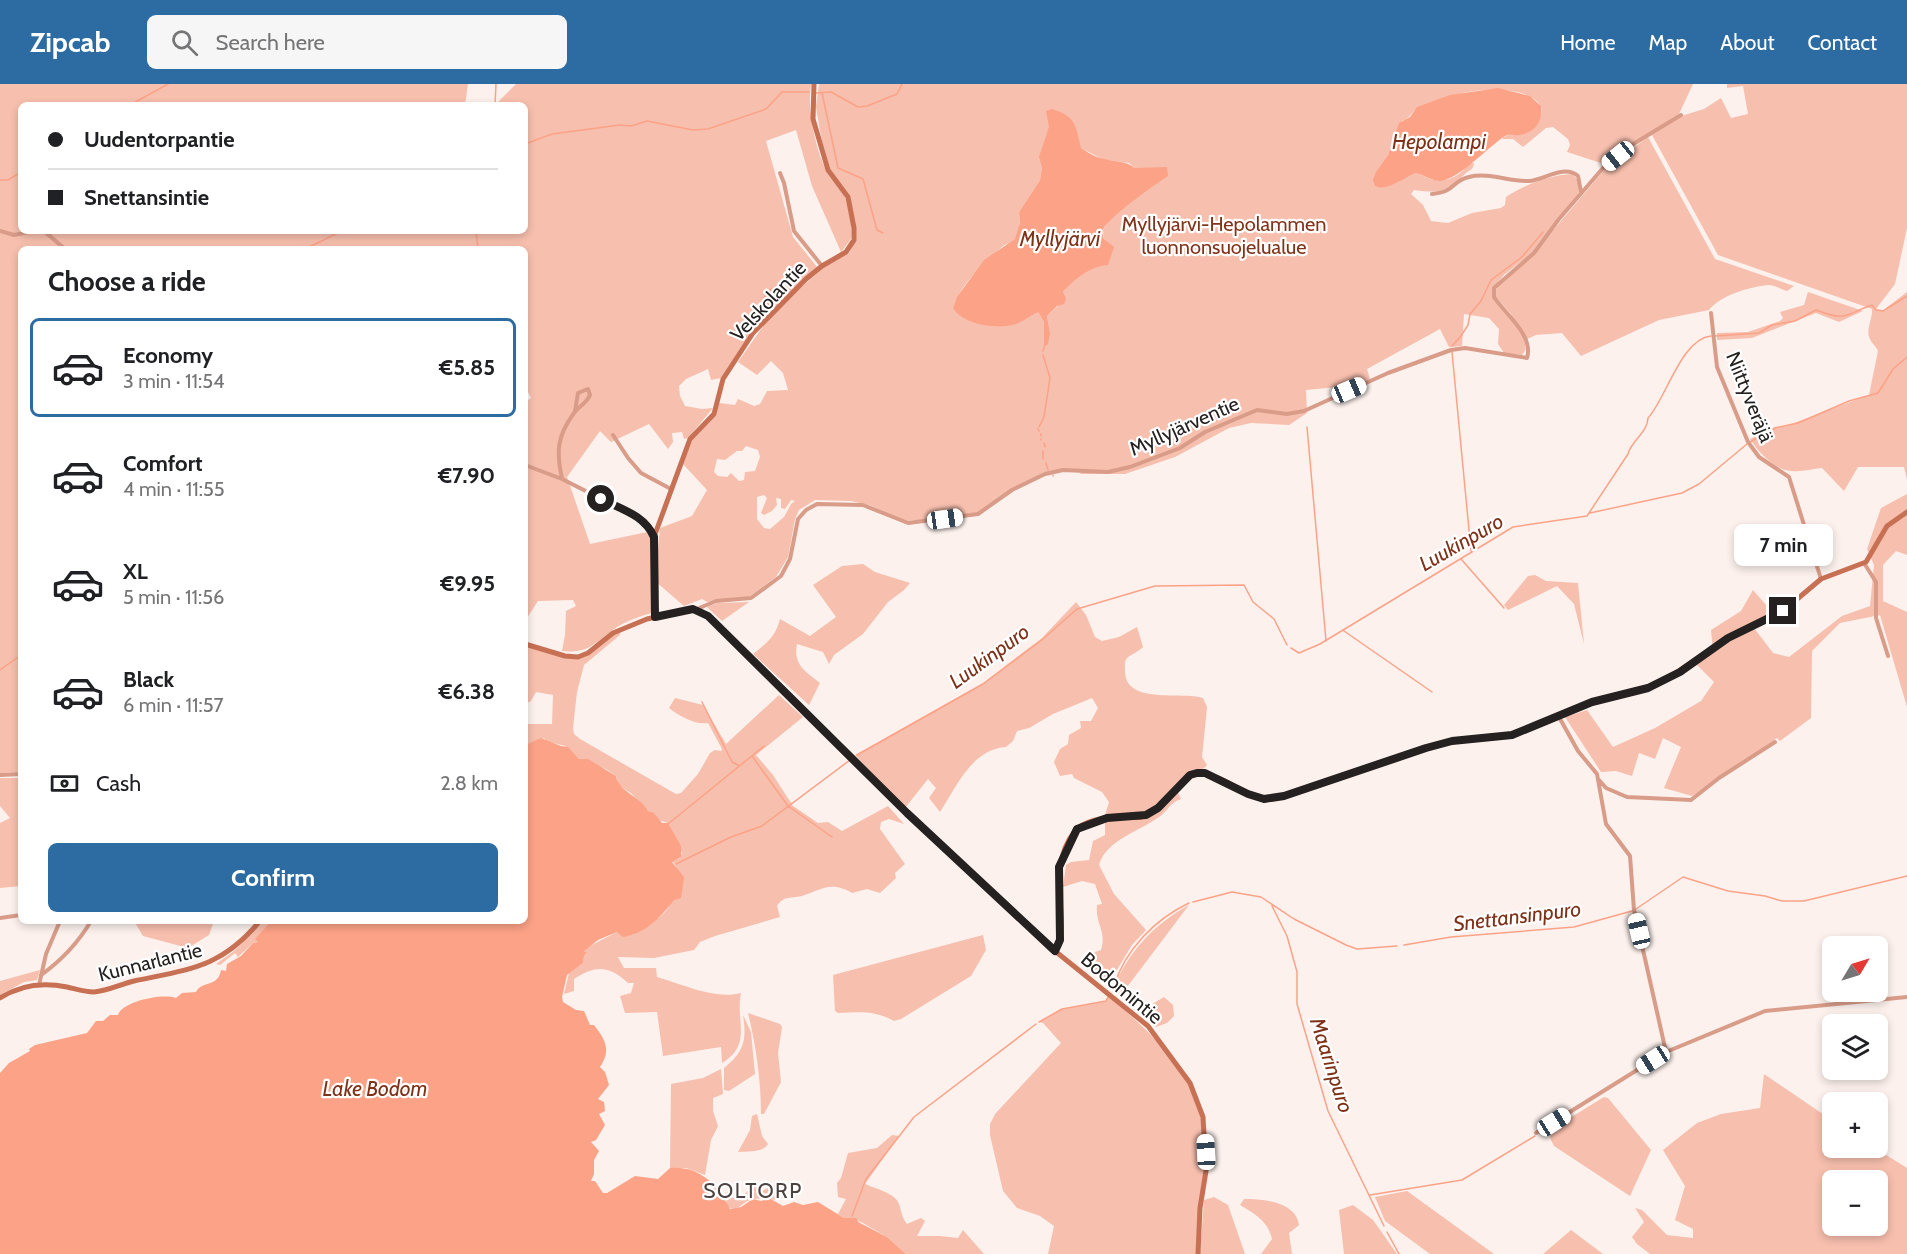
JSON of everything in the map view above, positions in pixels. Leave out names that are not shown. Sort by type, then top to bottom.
[{"type":"street","name":"Velskolantie","points":[[655,617],[654,537],[690,439],[714,414],[723,379],[748,340],[788,297],[822,266],[849,249],[855,235],[848,196],[828,170],[813,119],[813,84]]},
{"type":"street","points":[[1581,193],[1603,168],[1618,156],[1681,115]]},
{"type":"street","points":[[1432,194],[1448,192],[1458,182],[1470,176],[1529,181],[1564,172],[1572,172],[1578,176],[1581,193]]},
{"type":"street","points":[[780,173],[794,231],[822,266]]},
{"type":"street","name":"Myllyjärventie","points":[[697,609],[716,601],[751,598],[781,576],[790,559],[798,519],[806,510],[817,504],[863,505],[908,523],[978,514],[1012,490],[1045,474],[1063,470],[1108,471],[1130,467],[1180,448],[1205,432],[1257,410],[1287,414],[1304,411],[1388,373],[1451,350],[1465,348],[1527,358],[1529,349],[1526,341],[1510,315],[1496,300],[1493,291],[1505,276],[1534,253],[1581,193]]},
{"type":"street","points":[[0,231],[19,234]]},
{"type":"street","points":[[47,234],[61,246]]},
{"type":"street","name":"Niittyveräjä","points":[[1711,313],[1717,367],[1756,454],[1789,477],[1821,579]]},
{"type":"street","points":[[562,479],[559,440],[575,411],[578,393],[588,390],[590,395],[588,400],[575,411]]},
{"type":"street","points":[[613,435],[627,458],[641,473],[671,489]]},
{"type":"street","points":[[528,466],[562,479],[645,521],[654,537]]},
{"type":"street","points":[[1055,951],[1060,940],[1059,867],[1074,831],[1084,825],[1107,818],[1146,815],[1158,808],[1190,775],[1205,773],[1248,794],[1264,799],[1284,796],[1426,748],[1452,741],[1500,738],[1559,717],[1592,702],[1639,691],[1665,680],[1728,638],[1783,611],[1821,579],[1864,563],[1874,552],[1887,526],[1907,512]]},
{"type":"street","points":[[1864,563],[1876,582],[1876,618],[1888,656]]},
{"type":"street","points":[[528,645],[565,656],[578,657],[588,653],[621,628],[655,617],[697,609]]},
{"type":"street","name":"Bodomintie","points":[[697,609],[708,616],[907,813],[1055,951],[1143,1020],[1179,1066],[1195,1092],[1203,1117],[1206,1152],[1198,1254]]},
{"type":"street","points":[[1559,717],[1578,751],[1597,774],[1606,824],[1630,856],[1634,910],[1666,1052]]},
{"type":"street","points":[[1598,780],[1606,788],[1627,797],[1691,800],[1719,778],[1775,742]]},
{"type":"street","points":[[0,775],[18,774]]},
{"type":"street","points":[[0,918],[18,915]]},
{"type":"street","points":[[39,985],[46,954],[59,924]]},
{"type":"street","points":[[41,975],[55,965],[78,941],[89,924]]},
{"type":"street","name":"Kunnarlantie","points":[[0,998],[16,990],[39,985],[96,992],[202,966],[223,956],[257,924]]},
{"type":"street","points":[[1536,1133],[1666,1052],[1765,1011],[1907,997]]},
{"type":"green space","points":[[0,84],[468,84],[465,102],[18,102],[18,234],[528,234],[528,102],[498,102],[516,84],[811,84],[810,105],[815,140],[826,171],[841,190],[847,203],[851,222],[851,239],[841,252],[812,186],[796,130],[766,141],[793,237],[817,267],[751,332],[721,378],[711,380],[708,369],[686,379],[679,386],[680,396],[685,406],[713,408],[688,438],[684,439],[682,432],[672,433],[673,442],[668,449],[649,424],[611,442],[600,431],[567,477],[590,544],[652,531],[652,613],[617,627],[592,646],[579,651],[562,651],[566,611],[576,606],[573,600],[538,601],[528,616],[528,400],[531,398],[528,392],[528,246],[18,246],[18,772],[0,773]],"holes":[[[767,291],[779,295],[756,323],[747,324]]]},
{"type":"green space","name":"Myllyjärvi-Hepolammen luonnonsuojelualue","points":[[819,84],[1693,84],[1679,114],[1601,163],[1567,152],[1570,145],[1568,139],[1553,127],[1546,128],[1523,147],[1513,139],[1503,139],[1532,128],[1537,124],[1542,109],[1539,103],[1531,97],[1508,90],[1482,90],[1457,94],[1420,107],[1402,121],[1388,155],[1379,168],[1375,186],[1385,187],[1416,173],[1440,181],[1450,179],[1459,174],[1469,163],[1474,163],[1471,169],[1447,188],[1430,192],[1414,190],[1411,194],[1423,205],[1431,221],[1448,223],[1472,213],[1501,208],[1505,205],[1506,197],[1521,188],[1546,179],[1572,174],[1578,180],[1579,193],[1533,252],[1504,275],[1492,290],[1498,305],[1522,334],[1525,351],[1522,355],[1504,353],[1498,344],[1499,329],[1489,318],[1464,314],[1462,346],[1449,347],[1440,329],[1367,369],[1370,379],[1341,392],[1338,387],[1306,390],[1307,413],[1289,425],[1251,423],[1229,428],[1175,457],[1125,474],[1080,474],[1082,470],[1052,472],[1016,488],[976,516],[906,521],[869,505],[851,501],[815,500],[799,510],[795,519],[788,557],[776,577],[749,597],[707,602],[702,599],[684,606],[655,581],[660,528],[692,516],[707,490],[683,464],[692,440],[716,415],[719,403],[735,405],[738,399],[754,406],[760,404],[767,391],[788,390],[783,373],[771,361],[757,375],[738,362],[764,325],[823,268],[849,253],[856,240],[850,196],[830,169],[816,107]],"holes":[[[1081,148],[1102,159],[1129,163],[1135,168],[1103,230],[1104,239],[1112,246],[1072,281],[1063,292],[1060,304],[1047,316],[1050,333],[1044,330],[1044,322],[1038,312],[953,308],[961,291],[980,267],[1017,236],[1020,226],[1019,212],[1040,180],[1042,167]],[[746,446],[758,450],[760,457],[755,471],[745,472],[744,480],[739,481],[731,473],[727,477],[718,476],[714,472],[717,459],[725,460],[737,451],[742,451]],[[764,495],[767,498],[761,513],[764,515],[777,505],[776,498],[781,499],[781,508],[785,509],[791,500],[795,501],[784,517],[770,529],[764,528],[757,519],[757,497]]]},
{"type":"green space","points":[[1727,84],[1907,84],[1907,228],[1895,284],[1876,309],[1886,311],[1886,308],[1907,292],[1907,480],[1904,467],[1858,467],[1844,491],[1822,468],[1796,471],[1780,468],[1763,455],[1750,439],[1775,427],[1786,426],[1869,395],[1878,351],[1869,336],[1872,309],[1718,255],[1652,135],[1681,116],[1704,109],[1721,98],[1731,118],[1748,114],[1743,86],[1727,88]]},
{"type":"green space","points":[[1648,137],[1715,259],[1794,286],[1787,291],[1768,285],[1744,290],[1721,300],[1709,310],[1659,320],[1581,356],[1562,333],[1536,335],[1527,339],[1511,314],[1495,296],[1497,286],[1528,260],[1604,170]]},
{"type":"green space","points":[[1808,292],[1863,311],[1839,322],[1816,313],[1752,338],[1717,340],[1717,333],[1748,332],[1780,321],[1783,318],[1780,312],[1804,305]]},
{"type":"green space","points":[[1907,494],[1907,555],[1896,551],[1883,565],[1883,601],[1907,612],[1907,707],[1880,615],[1840,623],[1812,651],[1811,718],[1780,741],[1777,738],[1703,790],[1692,796],[1664,788],[1681,747],[1663,738],[1655,759],[1639,753],[1632,776],[1616,771],[1601,772],[1565,717],[1587,710],[1613,747],[1655,728],[1701,701],[1714,682],[1696,664],[1713,651],[1711,630],[1741,611],[1753,590],[1773,613],[1751,624],[1773,653],[1789,657],[1842,616],[1870,606],[1874,565],[1867,549],[1881,508]]},
{"type":"green space","points":[[863,564],[875,572],[910,583],[888,602],[863,634],[834,655],[829,664],[823,652],[797,644],[797,657],[801,667],[820,683],[809,705],[753,654],[770,639],[780,619],[810,636],[836,617],[813,585],[842,566]]},
{"type":"green space","points":[[1535,575],[1546,581],[1578,583],[1584,644],[1574,604],[1557,586],[1508,610],[1504,605],[1528,576]]},
{"type":"green space","points":[[749,602],[722,621],[707,607],[717,603]]},
{"type":"green space","points":[[1076,602],[1086,615],[1095,637],[1102,641],[1119,637],[1137,627],[1143,647],[1125,661],[1128,682],[1135,689],[1156,695],[1203,698],[1207,707],[1202,757],[1207,765],[1190,773],[1175,786],[1181,799],[1174,802],[1159,817],[1116,843],[1103,856],[1099,865],[1114,894],[1146,930],[1132,945],[1109,983],[1086,967],[1095,952],[1101,950],[1103,938],[1097,912],[1097,905],[1102,904],[1095,884],[1082,881],[1063,887],[1066,865],[1071,862],[1089,860],[1093,841],[1105,835],[1105,815],[1109,802],[1102,792],[1074,778],[1072,774],[1060,776],[1054,762],[1060,749],[1068,744],[1069,735],[1081,728],[1080,721],[1091,721],[1098,708],[1092,698],[1053,714],[1029,728],[1017,731],[1013,741],[1006,747],[984,754],[967,770],[940,812],[929,798],[936,788],[928,779],[905,808],[855,755],[983,683],[1042,638]]},
{"type":"green space","points":[[620,631],[620,635],[584,665],[577,692],[574,734],[676,794],[681,793],[698,774],[710,753],[722,749],[708,723],[698,723],[687,719],[669,708],[675,698],[703,705],[726,744],[779,695],[803,717],[756,755],[773,775],[793,806],[818,823],[828,822],[842,831],[888,806],[904,824],[889,819],[881,822],[880,829],[905,864],[895,873],[896,878],[880,893],[867,889],[852,893],[838,887],[827,887],[785,899],[777,906],[780,917],[715,936],[700,942],[694,950],[654,958],[618,957],[624,968],[656,968],[657,977],[699,990],[731,995],[741,993],[740,1040],[731,1056],[722,1063],[721,1047],[663,1056],[657,1012],[625,1013],[620,996],[631,993],[634,983],[628,983],[609,970],[596,969],[582,974],[574,979],[574,991],[564,994],[569,973],[583,963],[584,956],[587,954],[584,951],[586,948],[617,932],[633,935],[663,915],[671,902],[675,881],[676,866],[672,861],[680,858],[682,853],[668,823],[658,820],[653,812],[648,811],[632,794],[619,785],[616,776],[606,769],[579,759],[565,746],[546,741],[544,738],[528,744],[528,724],[552,724],[553,695],[536,692],[528,702],[528,647],[577,659]]},
{"type":"green space","points":[[0,778],[18,778],[18,886],[0,888],[0,823],[10,818],[0,806]]},
{"type":"green space","points":[[1189,905],[1121,995],[1112,991],[1126,964],[1143,941],[1164,921]]},
{"type":"green space","points":[[136,924],[213,924],[209,935],[188,948],[143,936]]},
{"type":"green space","points":[[261,924],[268,924],[256,939],[258,942],[253,943],[238,957],[235,953],[220,965],[216,964],[234,951]]},
{"type":"green space","points":[[983,935],[986,950],[971,976],[901,1019],[894,1021],[873,1013],[838,1013],[835,1011],[833,975]]},
{"type":"green space","points":[[40,970],[37,980],[24,982],[0,995],[0,981]]},
{"type":"green space","points":[[1108,996],[1144,1028],[1167,1053],[1193,1093],[1203,1132],[1204,1152],[1203,1194],[1196,1254],[1048,1254],[1054,1226],[1040,1216],[1017,1208],[1003,1191],[990,1135],[990,1124],[995,1114],[1061,1043],[1043,1023],[1039,1022],[1062,1009],[1106,1001]]},
{"type":"green space","points":[[1164,997],[1173,1005],[1174,1016],[1167,1023],[1156,1027],[1139,1012]]},
{"type":"green space","points":[[748,1013],[780,1024],[782,1027],[778,1053],[781,1082],[764,1114],[761,1114],[757,1063]]},
{"type":"green space","points":[[743,1015],[751,1032],[755,1074],[729,1091],[724,1090],[724,1068],[743,1045],[745,1032]]},
{"type":"green space","points":[[721,1069],[723,1094],[713,1098],[713,1111],[718,1126],[711,1140],[705,1175],[686,1168],[670,1168],[671,1084],[703,1078]]},
{"type":"green space","points":[[1764,1074],[1822,1114],[1822,1158],[1888,1158],[1888,1156],[1907,1168],[1907,1254],[1650,1254],[1632,1237],[1644,1222],[1635,1208],[1642,1210],[1667,1235],[1693,1238],[1693,1229],[1675,1220],[1685,1186],[1663,1150],[1697,1123],[1721,1114],[1760,1108]]},
{"type":"green space","points":[[1604,1097],[1608,1098],[1651,1150],[1630,1196],[1554,1146],[1550,1138],[1552,1129]]},
{"type":"green space","points":[[757,1114],[762,1136],[768,1144],[759,1150],[738,1152],[750,1130],[752,1116]]},
{"type":"green space","points":[[892,1135],[899,1136],[865,1184],[888,1193],[896,1199],[907,1224],[921,1218],[925,1221],[917,1236],[958,1238],[963,1230],[984,1254],[906,1254],[887,1237],[861,1222],[844,1218],[838,1214],[846,1199],[838,1197],[837,1183],[841,1178],[848,1153],[877,1148]]},
{"type":"green space","points":[[758,1183],[762,1191],[778,1183],[787,1187],[775,1200],[752,1199],[737,1208],[728,1207],[725,1194],[727,1192],[733,1198],[745,1194]]},
{"type":"green space","points":[[1407,1191],[1494,1254],[1430,1254],[1385,1221],[1375,1197]]},
{"type":"green space","points":[[1214,1197],[1228,1205],[1245,1254],[1200,1254],[1204,1200]]},
{"type":"green space","points":[[1244,1199],[1278,1203],[1292,1211],[1299,1225],[1289,1233],[1292,1254],[1261,1254],[1272,1239],[1267,1227],[1260,1219],[1240,1205]]},
{"type":"green space","points":[[1353,1205],[1373,1220],[1397,1254],[1344,1254],[1339,1210]]},
{"type":"green space","points":[[1571,1230],[1603,1254],[1543,1254]]},
{"type":"water","name":"Hepolampi","points":[[1498,88],[1530,96],[1541,106],[1541,117],[1534,129],[1520,135],[1505,136],[1463,170],[1446,180],[1439,181],[1416,173],[1390,186],[1375,186],[1373,180],[1376,172],[1388,155],[1399,123],[1410,117],[1417,107],[1450,95]]},
{"type":"water","name":"Myllyjärvi","points":[[1052,109],[1066,115],[1074,123],[1081,148],[1096,156],[1135,168],[1167,167],[1168,176],[1132,202],[1106,225],[1103,231],[1104,239],[1114,247],[1108,265],[1083,274],[1063,292],[1066,299],[1064,304],[1057,306],[1047,316],[1050,333],[1048,344],[1044,347],[1044,322],[1038,312],[1016,324],[991,326],[965,319],[953,308],[957,297],[984,260],[1015,239],[1020,223],[1019,212],[1040,180],[1042,167],[1039,157],[1049,127],[1046,111]]},
{"type":"water","points":[[778,284],[781,288],[773,304],[755,323],[750,326],[747,324],[767,291]]},
{"type":"water","name":"Lake Bodom","points":[[541,738],[568,747],[579,759],[588,759],[616,776],[621,786],[648,811],[653,812],[662,823],[668,823],[681,846],[681,857],[672,862],[684,877],[681,898],[674,900],[658,918],[638,932],[623,937],[617,932],[598,940],[584,951],[587,953],[583,963],[567,975],[563,1002],[576,1010],[584,1011],[590,1025],[594,1025],[598,1030],[606,1046],[600,1067],[605,1072],[609,1085],[598,1099],[604,1102],[605,1111],[599,1114],[605,1125],[596,1140],[591,1142],[599,1151],[594,1160],[594,1174],[591,1181],[595,1181],[603,1193],[607,1193],[635,1176],[658,1179],[670,1168],[685,1168],[702,1175],[719,1188],[715,1195],[726,1201],[730,1209],[741,1207],[753,1199],[761,1201],[769,1198],[783,1206],[794,1202],[803,1205],[818,1202],[844,1218],[856,1218],[858,1222],[887,1237],[906,1254],[0,1254],[0,1073],[9,1063],[30,1051],[29,1049],[35,1045],[87,1033],[96,1021],[103,1021],[110,1015],[118,1015],[121,1010],[134,1003],[152,998],[176,998],[182,993],[196,992],[202,986],[217,979],[221,970],[226,971],[227,964],[241,956],[253,943],[258,942],[255,939],[268,924],[528,924],[528,744]]},
{"type":"waterway","points":[[135,102],[168,84]]},
{"type":"waterway","points":[[495,102],[496,84]]},
{"type":"waterway","points":[[816,93],[831,92],[858,107],[867,106],[897,94],[902,84]]},
{"type":"waterway","points":[[528,143],[552,134],[620,125],[631,126],[647,121],[693,130],[708,129],[766,109],[782,92],[809,92]]},
{"type":"waterway","points":[[822,93],[838,168],[863,179],[877,230],[883,233]]},
{"type":"waterway","points":[[0,180],[8,180],[18,174]]},
{"type":"waterway","points":[[1452,346],[1468,325],[1470,314],[1481,301],[1491,280],[1522,257],[1543,232]]},
{"type":"waterway","points":[[311,246],[336,234]]},
{"type":"waterway","points":[[476,234],[478,246]]},
{"type":"waterway","name":"Luukinpuro","points":[[1715,336],[1759,333],[1772,325],[1795,321],[1816,310],[1834,316],[1845,316],[1872,305],[1876,310],[1883,311],[1907,296]]},
{"type":"waterway","name":"Luukinpuro","points":[[1291,648],[1299,653],[1320,644],[1513,527],[1587,516],[1645,428],[1648,418],[1683,358],[1691,347],[1711,336]]},
{"type":"waterway","points":[[1043,351],[1044,347]]},
{"type":"waterway","points":[[1452,352],[1471,551]]},
{"type":"waterway","points":[[1039,427],[1044,417],[1050,378],[1043,355]]},
{"type":"waterway","points":[[1750,442],[1775,428],[1798,423],[1849,401],[1878,393],[1893,369],[1907,357]]},
{"type":"waterway","points":[[1307,427],[1326,641]]},
{"type":"waterway","points":[[1044,443],[1045,447]]},
{"type":"waterway","points":[[1590,513],[1682,493],[1699,484],[1747,444]]},
{"type":"waterway","points":[[1043,451],[1043,459]]},
{"type":"waterway","points":[[1046,463],[1048,470]]},
{"type":"waterway","points":[[1461,559],[1504,608]]},
{"type":"waterway","name":"Luukinpuro","points":[[857,755],[983,684],[1043,639],[1077,609],[1155,586],[1244,585],[1253,602],[1274,619],[1287,645]]},
{"type":"waterway","points":[[1344,631],[1432,692]]},
{"type":"waterway","points":[[0,670],[18,657]]},
{"type":"waterway","points":[[702,702],[732,762],[738,765]]},
{"type":"waterway","points":[[668,824],[764,746]]},
{"type":"waterway","points":[[752,756],[788,806],[832,837]]},
{"type":"waterway","name":"Luukinpuro","points":[[676,864],[731,837],[762,826],[850,760]]},
{"type":"waterway","name":"Snettansinpuro","points":[[1636,909],[1683,877],[1728,891],[1765,896],[1782,901],[1804,901],[1907,876]]},
{"type":"waterway","name":"Snettansinpuro","points":[[1193,902],[1232,892],[1261,897],[1294,919],[1357,949],[1397,946]]},
{"type":"waterway","points":[[1114,986],[1126,960],[1143,937],[1164,918],[1189,903]]},
{"type":"waterway","name":"Maarinpuro","points":[[1272,906],[1287,936],[1297,972],[1297,1004],[1328,1111],[1384,1226]]},
{"type":"waterway","name":"Snettansinpuro","points":[[1404,945],[1451,937],[1574,927],[1632,911]]},
{"type":"waterway","points":[[1039,1022],[1062,1009],[1106,1001],[1108,997]]},
{"type":"waterway","points":[[852,1216],[866,1179],[914,1117],[1036,1024]]},
{"type":"waterway","points":[[1370,1195],[1462,1180],[1535,1136]]},
{"type":"waterway","name":"Maarinpuro","points":[[1387,1232],[1399,1254]]},
{"type":"district","name":"SOLTORP","points":[[753,1190]]},
{"type":"route","points":[[601,499],[645,521],[650,528],[654,537],[653,609],[655,617],[688,609],[701,610],[848,751],[907,813],[1055,951],[1060,940],[1059,867],[1074,831],[1084,825],[1107,818],[1119,816],[1135,818],[1146,815],[1158,808],[1190,775],[1205,773],[1248,794],[1264,799],[1284,796],[1452,741],[1512,735],[1592,702],[1648,688],[1680,672],[1728,638],[1783,611]]}]
